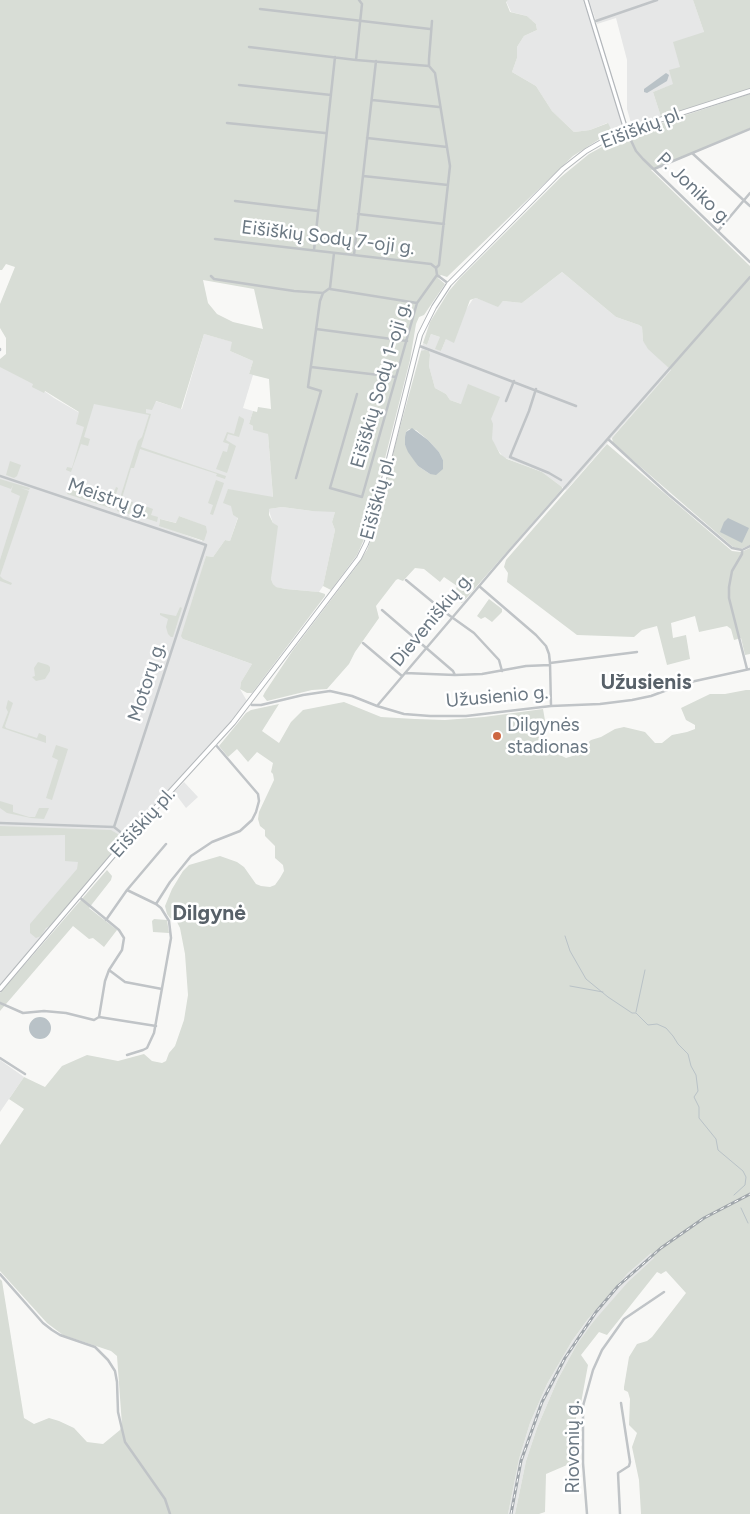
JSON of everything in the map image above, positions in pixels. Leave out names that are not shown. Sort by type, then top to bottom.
[{"type":"main road","points":[[586,0],[626,130]]},
{"type":"main road","name":"Eišiškių pl.","points":[[0,989],[128,838],[215,744],[249,703],[354,565],[366,544],[417,345],[426,321],[449,284],[563,169],[598,143],[626,130],[750,91]]},
{"type":"street","points":[[356,60],[362,4],[359,0]]},
{"type":"street","points":[[593,22],[656,0]]},
{"type":"street","points":[[260,9],[430,29]]},
{"type":"street","points":[[432,21],[430,29],[430,66],[434,72],[450,166],[439,265],[436,268],[437,275],[449,284]]},
{"type":"street","points":[[249,47],[356,60],[430,66]]},
{"type":"street","points":[[314,250],[335,57]]},
{"type":"street","points":[[354,255],[376,62]]},
{"type":"street","points":[[239,85],[331,95]]},
{"type":"street","points":[[372,100],[439,107]]},
{"type":"street","points":[[227,123],[326,133]]},
{"type":"street","points":[[654,169],[750,129]]},
{"type":"street","name":"P. Joniko g.","points":[[626,130],[636,151],[750,262]]},
{"type":"street","points":[[368,138],[447,147]]},
{"type":"street","points":[[692,153],[750,206]]},
{"type":"street","points":[[363,176],[448,185]]},
{"type":"street","points":[[718,231],[750,193]]},
{"type":"street","points":[[236,201],[318,211]]},
{"type":"street","points":[[358,214],[444,224]]},
{"type":"street","name":"Eišiškių Sodų 7-oji g.","points":[[215,239],[431,264],[436,268]]},
{"type":"street","points":[[296,478],[322,391],[308,387],[320,301],[330,288],[334,252]]},
{"type":"street","name":"Eišiškių Sodų 1-oji g.","points":[[357,394],[330,488],[362,497],[417,303],[437,275]]},
{"type":"street","points":[[211,276],[294,291],[324,294]]},
{"type":"street","name":"Dieveniškių g.","points":[[377,706],[509,551],[750,278]]},
{"type":"street","points":[[330,288],[417,303]]},
{"type":"street","points":[[316,329],[407,340]]},
{"type":"street","points":[[417,345],[576,406]]},
{"type":"street","points":[[312,367],[396,378]]},
{"type":"street","points":[[506,401],[514,381]]},
{"type":"street","points":[[536,390],[510,457],[561,480]]},
{"type":"street","points":[[608,439],[668,494],[732,548],[744,550]]},
{"type":"street","name":"Meistrų g.","points":[[0,476],[206,545]]},
{"type":"street","name":"Motorų g.","points":[[114,827],[206,545]]},
{"type":"street","points":[[749,669],[729,598],[729,587],[732,571],[744,550],[750,546]]},
{"type":"street","points":[[406,580],[452,618],[470,630],[499,660],[502,671]]},
{"type":"street","points":[[479,586],[542,641],[548,649],[551,706]]},
{"type":"street","points":[[382,610],[454,671],[455,675]]},
{"type":"street","points":[[363,643],[404,675],[455,675],[502,671],[526,666],[637,652]]},
{"type":"street","name":"Užusienio g.","points":[[249,703],[261,705],[325,691],[345,693],[377,706],[411,715],[452,717],[551,706],[600,704],[632,700],[650,696],[686,683],[749,669]]},
{"type":"street","points":[[156,904],[170,882],[191,856],[212,842],[240,831],[252,820],[256,812],[260,801],[259,796],[215,744]]},
{"type":"street","points":[[0,822],[114,827],[128,838]]},
{"type":"street","points":[[106,920],[127,890],[166,844]]},
{"type":"street","points":[[127,890],[156,904],[165,914],[170,930],[170,948],[156,1026],[147,1048],[127,1055]]},
{"type":"street","points":[[79,897],[119,930],[124,938],[122,950],[109,970],[105,981],[99,1017]]},
{"type":"street","points":[[109,970],[126,982],[162,990]]},
{"type":"street","points":[[0,1003],[23,1013],[44,1011],[66,1012],[94,1020],[99,1017],[156,1026]]},
{"type":"street","points":[[0,1058],[25,1074]]},
{"type":"street","points":[[0,1274],[52,1330],[60,1335],[95,1347],[108,1360],[115,1370],[118,1412],[125,1442],[164,1499],[170,1514]]},
{"type":"street","name":"Riovonių g.","points":[[587,1514],[583,1463],[583,1406],[593,1370],[602,1350],[624,1319],[664,1292]]},
{"type":"street","points":[[620,1514],[618,1473],[629,1466],[630,1462],[621,1403]]},
{"type":"shaded area","points":[[0,0],[508,0],[506,2],[510,12],[527,16],[536,24],[537,30],[524,36],[517,47],[517,58],[512,72],[536,86],[552,111],[574,132],[590,130],[608,123],[612,131],[573,156],[447,277],[441,275],[438,278],[445,284],[424,315],[419,317],[416,324],[410,360],[365,537],[357,555],[331,590],[323,586],[335,530],[332,522],[335,512],[282,507],[269,509],[269,515],[273,523],[278,526],[271,579],[273,584],[276,587],[286,589],[319,592],[325,594],[325,596],[252,693],[247,693],[240,689],[241,682],[252,664],[183,639],[181,636],[206,556],[213,557],[225,540],[230,541],[238,518],[233,515],[231,506],[223,503],[228,489],[273,497],[268,434],[253,430],[253,426],[249,424],[253,411],[257,412],[258,407],[271,409],[269,379],[249,374],[253,361],[230,351],[232,342],[204,334],[181,409],[156,401],[152,410],[146,409],[146,413],[151,414],[141,447],[226,476],[225,479],[216,476],[217,474],[140,449],[134,468],[131,468],[122,498],[120,498],[138,441],[142,437],[149,415],[94,404],[84,437],[90,439],[88,446],[81,444],[71,472],[66,470],[67,467],[72,468],[84,427],[76,424],[79,412],[45,391],[44,393],[32,387],[33,384],[0,367],[0,359],[6,354],[6,338],[0,328],[0,304],[15,267],[6,264],[0,270]],"holes":[[[203,280],[254,289],[263,329],[233,322],[217,314],[208,303]]]},
{"type":"shaded area","points":[[583,0],[622,123],[619,128],[612,131],[607,123],[590,130],[574,132],[552,111],[536,86],[512,72],[517,58],[517,47],[524,36],[537,30],[536,24],[527,16],[511,12],[506,1]]},
{"type":"shaded area","points":[[589,0],[693,0],[704,32],[681,67],[674,84],[653,92],[661,117],[634,124],[631,123],[627,109],[627,60],[616,18],[597,24]]},
{"type":"shaded area","points":[[693,0],[750,0],[750,89],[661,117],[653,92],[673,84],[669,70],[680,67],[673,42],[704,32]]},
{"type":"shaded area","points":[[666,73],[669,75],[667,81],[647,93],[644,92],[644,89]]},
{"type":"shaded area","points":[[750,94],[750,128],[651,170],[750,266],[750,545],[741,549],[733,547],[613,443],[612,438],[671,370],[648,349],[643,341],[642,327],[616,317],[562,272],[522,303],[503,301],[498,307],[476,298],[470,300],[454,343],[446,339],[441,351],[435,349],[440,337],[431,334],[427,345],[423,343],[430,322],[449,291],[460,278],[561,177],[589,154],[622,136]]},
{"type":"shaded area","points":[[562,272],[616,317],[642,327],[643,341],[671,370],[566,490],[542,472],[503,457],[493,443],[491,436],[461,404],[450,400],[446,394],[435,388],[429,366],[429,351],[421,351],[423,343],[427,345],[431,334],[440,337],[441,351],[446,339],[473,299],[476,298],[498,306],[503,301],[522,303]]},
{"type":"shaded area","points":[[204,334],[233,342],[230,351],[253,361],[249,374],[253,375],[243,408],[253,411],[249,424],[268,434],[273,498],[232,506],[233,515],[238,517],[230,541],[225,540],[213,557],[206,556],[183,639],[252,664],[241,682],[240,689],[247,701],[222,732],[138,824],[0,985],[0,365],[26,378],[78,412],[94,402],[146,409],[155,401],[182,409]],"holes":[[[179,516],[202,525],[202,541],[159,525],[160,519],[177,523]]]},
{"type":"shaded area","points":[[421,351],[429,351],[429,366],[435,388],[446,394],[450,400],[461,404],[468,384],[500,397],[491,419],[493,424],[492,439],[500,454],[507,459],[542,472],[562,487],[562,489],[462,603],[454,596],[457,586],[444,577],[440,582],[424,569],[415,568],[403,581],[396,580],[376,606],[379,618],[355,652],[349,664],[327,689],[312,690],[267,701],[263,696],[265,692],[293,650],[367,550],[376,527],[396,442]],"holes":[[[409,429],[416,430],[439,452],[443,460],[443,464],[430,474],[418,466],[405,445],[406,432]]]},
{"type":"shaded area","points":[[239,416],[244,421],[239,437],[228,434],[226,440],[236,446],[227,473],[216,469],[223,451],[227,452],[229,444],[223,442],[227,432],[234,434]]},
{"type":"shaded area","points":[[412,428],[428,440],[439,452],[443,460],[443,469],[436,475],[430,474],[418,466],[408,452],[405,445],[405,437],[406,432]]},
{"type":"shaded area","points":[[607,444],[732,551],[741,552],[750,548],[750,654],[745,655],[741,638],[734,640],[731,629],[727,626],[699,632],[695,616],[671,623],[673,638],[686,635],[690,659],[667,665],[657,626],[642,630],[634,637],[577,635],[507,582],[508,573],[504,567],[506,560]]},
{"type":"shaded area","points":[[10,461],[21,465],[17,476],[14,478],[6,475]]},
{"type":"shaded area","points":[[0,479],[30,488],[29,490],[21,488],[29,491],[0,576],[0,560],[20,496],[11,492],[13,485],[11,489],[0,485]]},
{"type":"shaded area","points":[[216,480],[224,483],[213,515],[210,514],[213,505],[208,503]]},
{"type":"shaded area","points":[[71,481],[113,495],[116,487],[118,488],[111,503],[109,502],[110,497],[95,492],[93,499],[111,505],[110,508],[67,494]]},
{"type":"shaded area","points":[[121,499],[133,502],[129,514],[117,511]]},
{"type":"shaded area","points":[[140,504],[153,509],[151,515],[158,517],[157,522],[136,515]]},
{"type":"shaded area","points":[[282,507],[312,511],[332,510],[335,512],[332,522],[335,530],[323,586],[319,592],[286,589],[275,587],[273,584],[271,579],[273,523],[269,509]]},
{"type":"shaded area","points":[[179,516],[206,526],[207,532],[204,541],[159,526],[160,519],[176,523]]},
{"type":"shaded area","points":[[728,518],[749,528],[742,543],[720,532]]},
{"type":"shaded area","points":[[0,576],[12,583],[11,585],[0,581]]},
{"type":"shaded area","points":[[489,599],[502,609],[502,612],[492,622],[485,617],[481,619],[477,616]]},
{"type":"shaded area","points":[[180,607],[182,608],[173,637],[171,637],[166,627],[168,619],[160,615],[160,613],[176,616]]},
{"type":"shaded area","points":[[38,662],[48,665],[50,671],[45,679],[36,681],[32,677],[35,676],[34,668]]},
{"type":"shaded area","points":[[750,690],[750,1514],[641,1514],[639,1480],[632,1447],[637,1433],[629,1425],[630,1399],[624,1387],[629,1357],[637,1344],[647,1341],[652,1337],[686,1293],[666,1271],[661,1274],[657,1272],[607,1335],[599,1332],[581,1355],[588,1365],[581,1403],[581,1415],[576,1416],[575,1460],[546,1474],[545,1512],[539,1514],[515,1514],[526,1461],[537,1428],[558,1379],[577,1344],[593,1322],[628,1282],[654,1258],[651,1253],[628,1273],[588,1319],[572,1341],[547,1384],[530,1423],[519,1459],[508,1514],[0,1514],[0,1279],[2,1281],[24,1418],[34,1424],[49,1418],[59,1421],[74,1428],[87,1442],[103,1444],[120,1430],[122,1425],[117,1356],[111,1351],[63,1335],[47,1323],[0,1271],[0,1145],[24,1109],[9,1099],[24,1077],[45,1087],[62,1066],[87,1055],[118,1061],[144,1054],[152,1061],[162,1063],[166,1061],[169,1053],[175,1046],[184,1020],[188,995],[185,954],[180,928],[177,922],[167,914],[165,906],[172,889],[183,871],[189,865],[220,856],[237,862],[244,867],[256,884],[261,886],[270,887],[275,885],[280,878],[284,871],[283,865],[275,858],[275,846],[265,836],[265,830],[260,826],[258,819],[259,812],[274,780],[271,772],[273,763],[257,752],[248,762],[237,749],[228,757],[219,746],[246,713],[251,710],[279,704],[262,731],[279,743],[291,722],[303,710],[344,702],[381,717],[415,719],[445,720],[484,717],[543,709],[547,732],[545,734],[546,748],[566,758],[582,753],[585,745],[591,740],[624,727],[645,732],[655,743],[662,743],[672,735],[695,729],[695,725],[686,720],[681,708],[710,694],[725,694]]},
{"type":"shaded area","points":[[8,700],[13,703],[5,726],[6,728],[37,738],[39,733],[46,736],[46,743],[2,728],[8,712],[6,708]]},
{"type":"shaded area","points":[[56,745],[68,749],[52,800],[46,798],[58,760],[52,757]]},
{"type":"shaded area","points":[[184,782],[198,797],[186,808],[174,792]]},
{"type":"shaded area","points":[[0,801],[13,805],[13,812],[29,817],[35,817],[39,808],[49,808],[44,819],[31,818],[7,813],[0,808]]},
{"type":"shaded area","points":[[0,826],[111,830],[123,839],[55,923],[46,928],[41,936],[36,938],[30,933],[30,924],[77,869],[78,862],[65,861],[65,835],[0,836]]},
{"type":"shaded area","points":[[107,870],[112,876],[111,880],[89,908],[117,930],[104,947],[93,938],[89,939],[73,926],[0,1011],[0,993]]},
{"type":"shaded area","points":[[154,919],[167,920],[169,933],[153,932],[152,921]]},
{"type":"shaded area","points":[[40,1017],[48,1020],[51,1028],[48,1036],[40,1039],[32,1036],[29,1028],[32,1020]]},
{"type":"shaded area","points":[[0,1060],[24,1077],[0,1112]]},
{"type":"shaded area","points":[[690,1225],[593,1322],[577,1344],[558,1379],[537,1428],[526,1461],[515,1514],[508,1514],[519,1459],[530,1423],[547,1384],[572,1341],[600,1303],[628,1273],[645,1257]]},
{"type":"waterway","points":[[565,936],[570,951],[586,979],[608,997],[632,1013],[636,1013],[648,1025],[657,1024],[666,1028],[688,1054],[696,1075],[698,1091],[694,1097],[699,1107],[699,1118],[716,1139],[718,1150],[743,1171],[746,1177],[745,1185],[734,1195]]},
{"type":"waterway","points":[[636,1012],[645,970]]},
{"type":"waterway","points":[[570,986],[603,992]]},
{"type":"waterway","points":[[741,1208],[748,1223]]},
{"type":"railway","points":[[511,1514],[521,1461],[542,1402],[565,1358],[596,1312],[618,1286],[661,1248],[704,1218],[750,1194]]},
{"type":"place","name":"Dilgynės stadionas","points":[[497,736]]},
{"type":"district","name":"Užusienis","points":[[646,683]]},
{"type":"district","name":"Dilgynė","points":[[209,914]]}]
